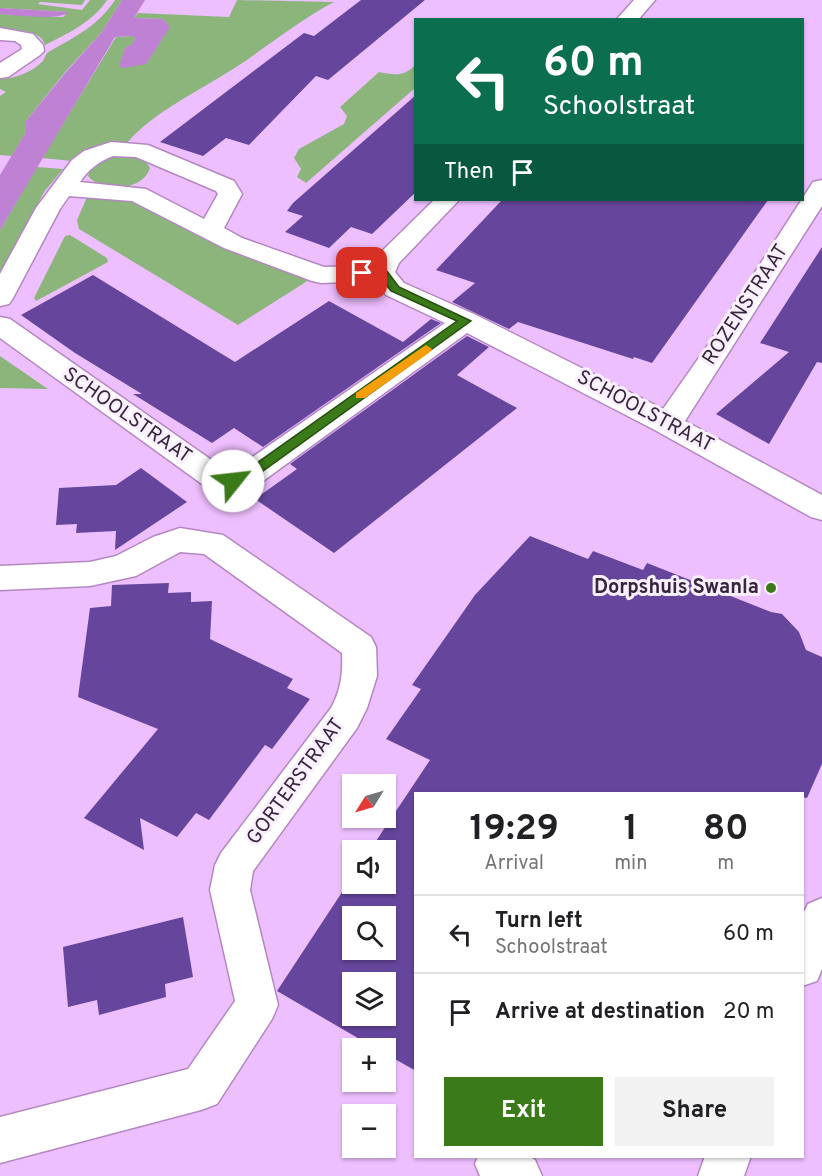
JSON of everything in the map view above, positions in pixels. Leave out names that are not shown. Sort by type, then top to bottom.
[{"type":"street","points":[[627,18],[639,1]]},
{"type":"street","points":[[0,34],[23,37],[33,45],[33,51],[0,72]]},
{"type":"street","points":[[0,298],[48,208],[83,161],[92,156],[120,148],[140,150],[225,186],[230,194],[210,231]]},
{"type":"street","name":"ROZENSTRAAT","points":[[668,423],[722,344],[822,187]]},
{"type":"street","points":[[63,188],[137,194],[233,243],[321,275],[382,273],[387,260],[446,201]]},
{"type":"street","name":"SCHOOLSTRAAT","points":[[382,273],[395,289],[466,321],[668,423],[822,509]]},
{"type":"street","name":"SCHOOLSTRAAT","points":[[0,325],[213,476],[233,481],[252,473],[466,321]]},
{"type":"street","name":"GORTERSTRAAT","points":[[0,578],[90,574],[124,567],[164,545],[180,540],[212,543],[359,647],[360,667],[358,692],[344,718],[235,865],[231,890],[257,1005],[201,1088],[0,1140]]},
{"type":"street","points":[[804,962],[822,917]]},
{"type":"street","points":[[721,1176],[727,1158]]},
{"type":"green space","points":[[0,0],[85,0],[82,5],[40,2],[38,4],[82,10],[90,0],[107,0],[102,8],[87,21],[45,45],[33,33],[0,30],[0,14],[63,17],[68,12],[0,8]]},
{"type":"green space","points":[[115,0],[122,0],[102,32],[66,71],[26,121],[26,132],[12,156],[0,155],[0,96],[6,92],[0,89],[0,79],[17,76],[33,69],[42,62],[48,52],[102,17]]},
{"type":"green space","points":[[237,0],[334,2],[163,112],[127,143],[116,144],[72,161],[42,158],[116,37],[133,36],[135,39],[133,44],[146,64],[169,27],[163,19],[134,18],[138,13],[229,17]]},
{"type":"green space","points":[[414,66],[414,89],[306,183],[297,177],[301,169],[294,158],[299,149],[344,124],[347,116],[340,107],[379,72],[398,74],[407,72]]},
{"type":"green space","points":[[115,155],[130,155],[144,160],[150,168],[146,176],[131,185],[112,187],[94,182],[88,176],[92,165]]},
{"type":"green space","points":[[37,167],[63,169],[44,192],[0,275],[0,230]]},
{"type":"green space","points":[[87,197],[127,198],[221,247],[309,280],[238,325],[79,229],[77,220]]},
{"type":"green space","points":[[70,235],[107,258],[108,262],[36,301],[34,298],[65,236]]},
{"type":"green space","points":[[0,356],[48,389],[0,388]]},
{"type":"shaded area","points":[[122,0],[145,0],[134,18],[163,19],[170,27],[146,64],[124,68],[119,66],[125,48],[135,39],[133,36],[115,37],[0,230],[0,175],[26,132],[26,121],[102,32]]},
{"type":"shaded area","points":[[0,8],[69,12],[64,15],[47,17],[26,16],[0,14]]},
{"type":"building","points":[[361,0],[425,0],[328,80],[316,76],[249,145],[226,138],[203,156],[160,142],[304,33],[314,36]]},
{"type":"building","points":[[414,97],[414,194],[372,234],[351,227],[329,248],[285,232],[303,216],[287,211],[293,203]]},
{"type":"building","points":[[501,201],[767,201],[652,363],[518,322],[509,329],[452,302],[475,283],[436,270]]},
{"type":"building","points":[[822,247],[822,363],[817,362],[769,444],[716,414],[789,352],[760,343]]},
{"type":"building","points":[[93,275],[235,362],[329,301],[403,342],[431,319],[441,323],[263,447],[234,428],[212,443],[133,394],[142,394],[75,353],[21,315]]},
{"type":"building","points":[[467,336],[489,347],[457,375],[517,408],[334,553],[255,499],[297,469],[290,464]]},
{"type":"building","points":[[141,468],[187,502],[115,550],[116,531],[76,533],[77,524],[56,525],[59,488],[116,485]]},
{"type":"building","points":[[530,536],[588,559],[593,551],[643,570],[647,563],[771,612],[782,614],[799,632],[806,650],[822,657],[822,764],[807,798],[804,797],[804,792],[414,792],[414,1070],[396,1060],[396,1038],[358,1038],[277,991],[342,892],[396,894],[396,840],[377,840],[385,828],[396,828],[396,811],[430,760],[386,739],[421,689],[412,685],[475,595]]},
{"type":"building","points":[[169,583],[168,593],[191,592],[191,602],[212,601],[210,639],[293,679],[287,688],[310,699],[272,749],[265,745],[209,820],[196,813],[177,837],[140,818],[144,850],[84,818],[158,729],[78,697],[90,608],[111,606],[112,585]]},
{"type":"building","points":[[183,917],[193,977],[165,984],[166,997],[99,1015],[97,1000],[68,1007],[63,947]]},
{"type":"slow traffic","points":[[361,395],[426,349]]},
{"type":"place","name":"Dorpshuis Swanla","points":[[771,588]]},
{"type":"route","points":[[233,481],[252,473],[466,321],[395,289],[382,273],[362,273]]}]
